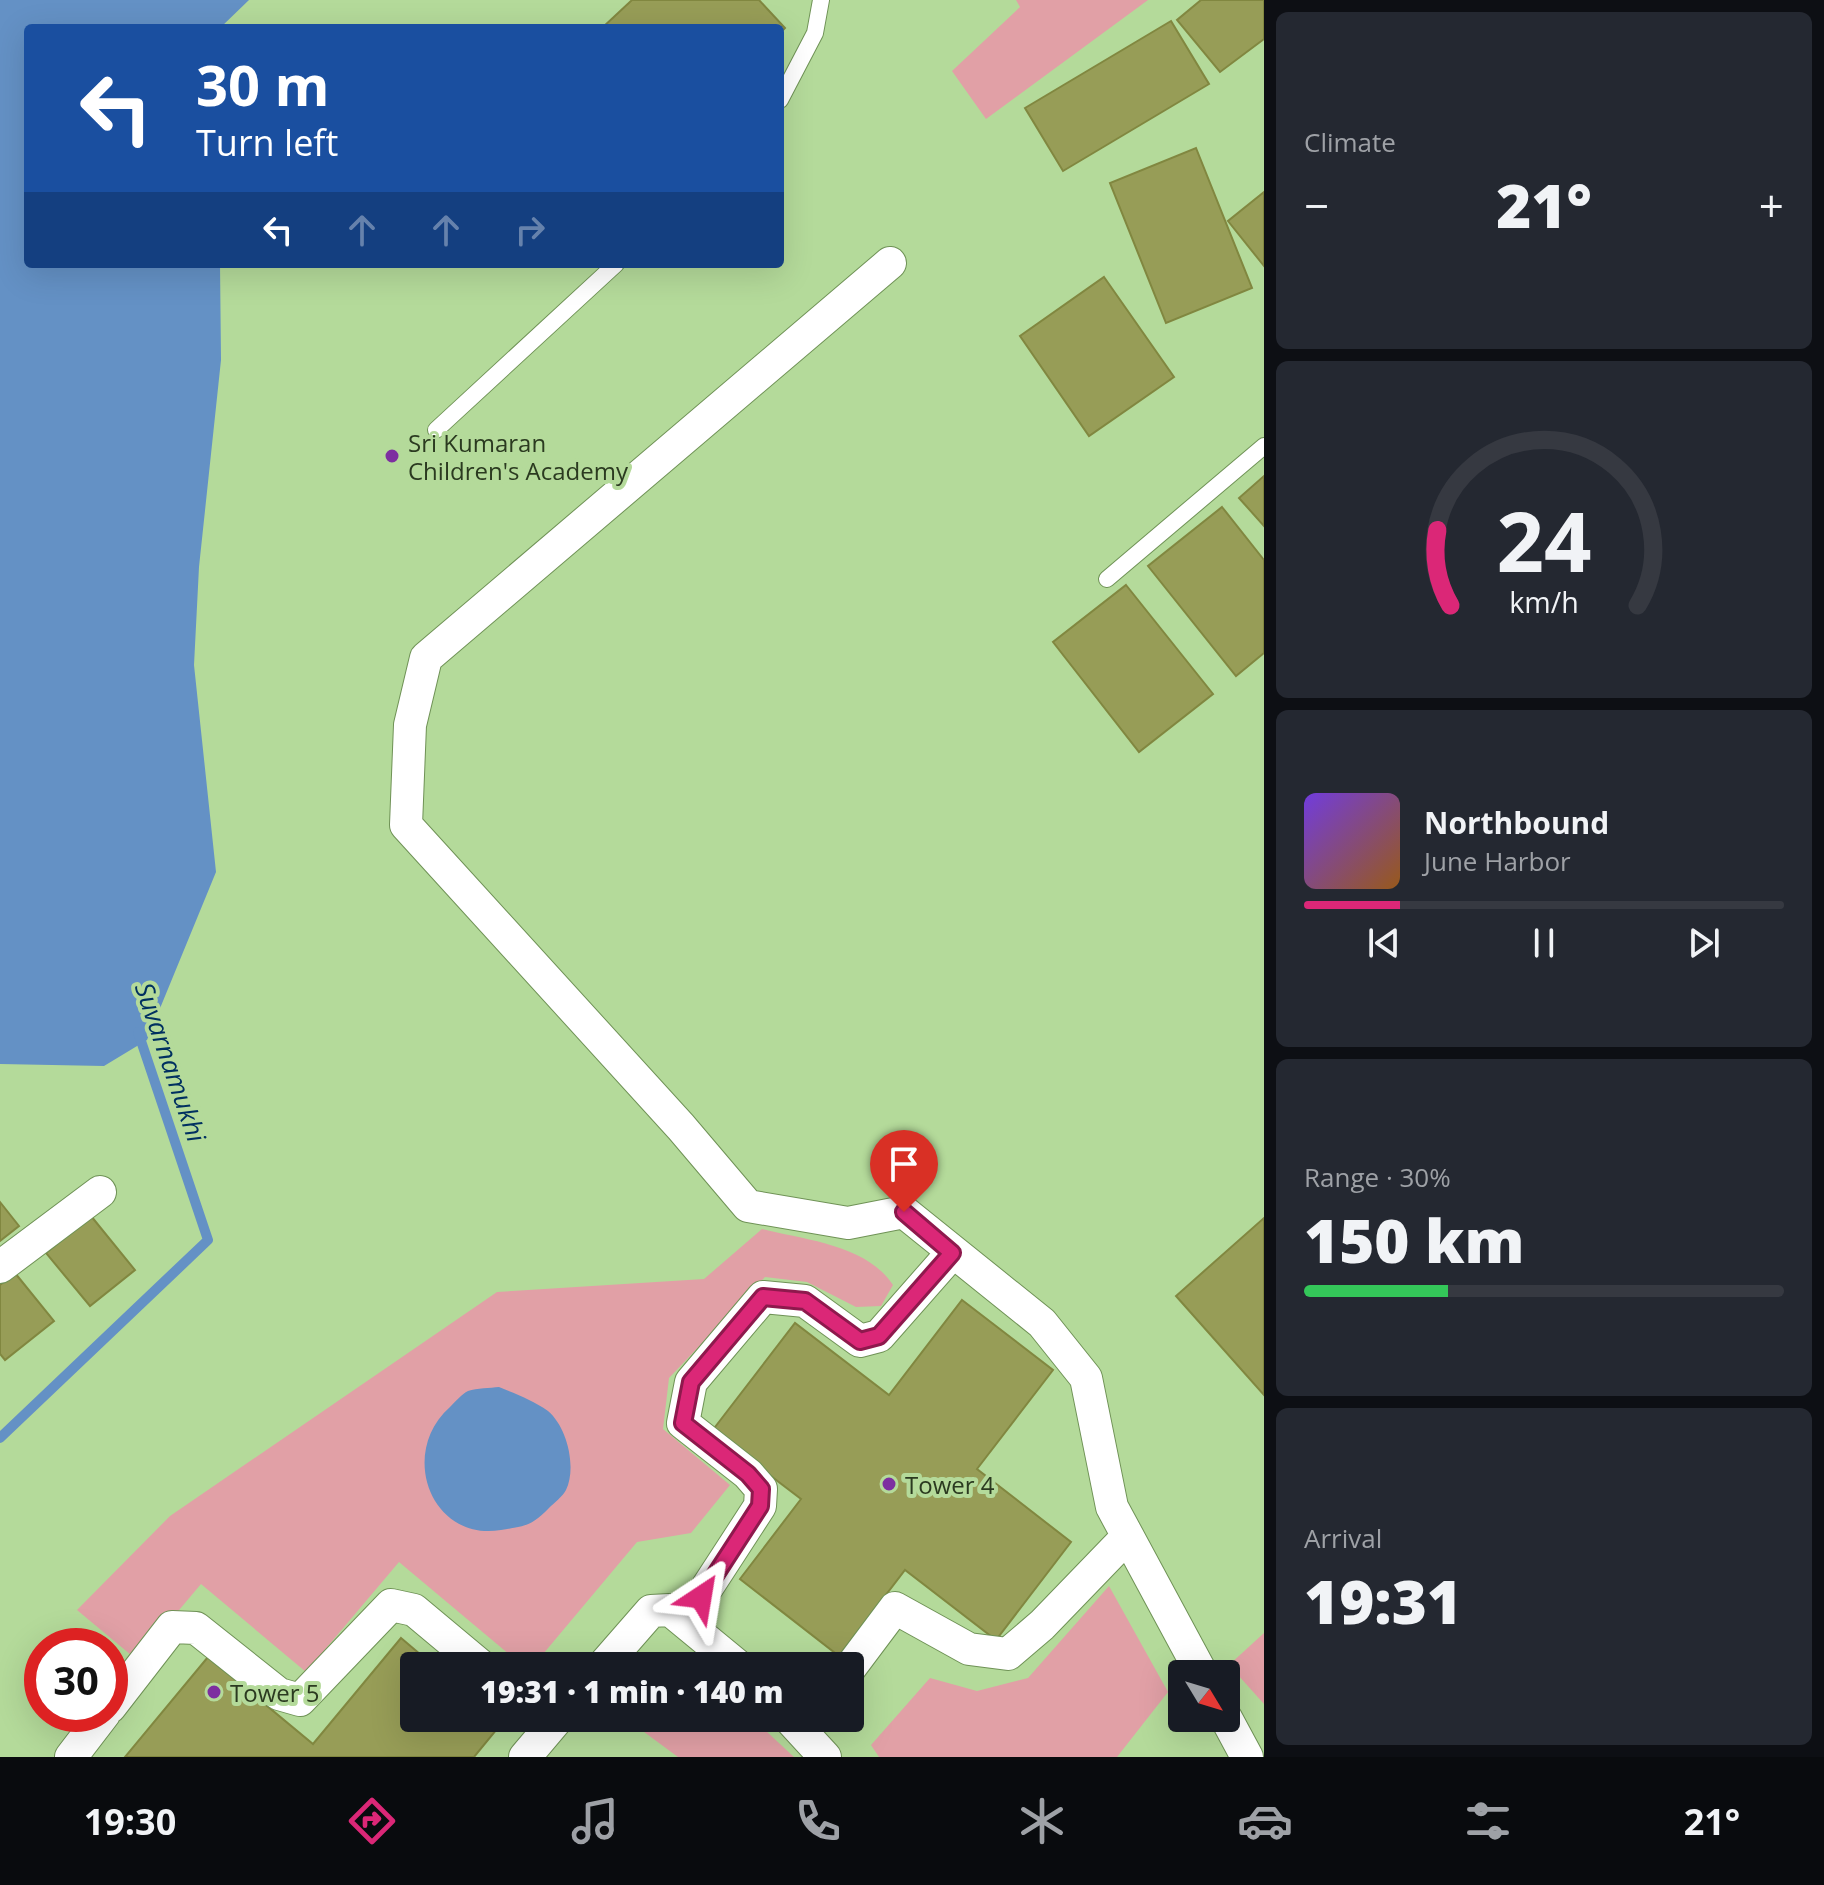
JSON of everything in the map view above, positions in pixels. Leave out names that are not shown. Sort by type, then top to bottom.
[{"type":"street","points":[[890,263],[426,658],[410,725],[406,825],[681,1127],[748,1206],[848,1223],[904,1212],[1042,1323],[1086,1378],[1112,1507],[1194,1660]]},
{"type":"street","points":[[0,1267],[100,1192]]},
{"type":"street","points":[[686,1620],[760,1506],[761,1489],[748,1474],[683,1423],[691,1382],[763,1297],[805,1301],[860,1341],[879,1336],[952,1253]]},
{"type":"street","points":[[862,1652],[895,1608],[969,1649],[1008,1654],[1042,1625],[1127,1537]]},
{"type":"street","points":[[128,1684],[172,1627],[196,1628],[279,1694],[300,1700],[391,1605],[414,1610],[464,1652]]},
{"type":"street","points":[[615,1652],[651,1611],[670,1610],[722,1652]]},
{"type":"street","points":[[71,1757],[90,1732]]},
{"type":"street","points":[[525,1757],[543,1732]]},
{"type":"street","points":[[808,1732],[825,1757]]},
{"type":"street","points":[[1234,1732],[1247,1757]]},
{"type":"lane","points":[[784,92],[815,33],[821,0]]},
{"type":"lane","points":[[436,430],[612,268]]},
{"type":"lane","points":[[1107,579],[1264,446]]},
{"type":"shaded area","points":[[1016,0],[1148,0],[986,119],[952,71],[1020,7]]},
{"type":"shaded area","points":[[762,1229],[852,1253],[868,1261],[893,1285],[881,1306],[856,1307],[807,1282],[765,1277],[669,1378],[663,1429],[730,1485],[691,1533],[637,1542],[545,1652],[506,1652],[399,1562],[306,1672],[201,1584],[137,1660],[128,1652],[128,1628],[99,1628],[77,1610],[170,1516],[497,1292],[704,1279]]},
{"type":"shaded area","points":[[1109,1586],[1168,1692],[1117,1757],[879,1757],[871,1745],[930,1678],[977,1691],[1028,1678]]},
{"type":"shaded area","points":[[1264,1633],[1264,1704],[1240,1677],[1240,1660],[1234,1660]]},
{"type":"shaded area","points":[[644,1732],[767,1732],[794,1757],[678,1757]]},
{"type":"water","points":[[0,0],[249,0],[224,24],[24,24],[24,268],[220,268],[221,360],[199,567],[194,665],[216,872],[147,1040],[104,1066],[0,1064]]},
{"type":"water","points":[[499,1387],[536,1404],[555,1418],[568,1448],[569,1481],[563,1495],[532,1522],[501,1530],[477,1530],[456,1522],[440,1508],[430,1490],[425,1469],[426,1447],[434,1426],[463,1394]]},
{"type":"building","points":[[632,0],[759,0],[781,24],[606,24]]},
{"type":"building","points":[[1201,0],[1264,0],[1264,39],[1220,72],[1177,20]]},
{"type":"building","points":[[1171,21],[1209,84],[1063,171],[1025,108]]},
{"type":"building","points":[[1196,148],[1252,288],[1166,323],[1110,183]]},
{"type":"building","points":[[1264,192],[1264,266],[1228,221]]},
{"type":"building","points":[[1104,277],[1174,377],[1089,436],[1020,336]]},
{"type":"building","points":[[1264,476],[1264,526],[1239,498]]},
{"type":"building","points":[[1222,507],[1264,560],[1264,653],[1236,676],[1148,566]]},
{"type":"building","points":[[1126,585],[1213,694],[1139,752],[1053,642]]},
{"type":"building","points":[[0,1202],[19,1226],[0,1241]]},
{"type":"building","points":[[91,1216],[135,1270],[90,1306],[46,1253]]},
{"type":"building","points":[[1264,1218],[1264,1395],[1176,1296]]},
{"type":"building","points":[[15,1273],[54,1321],[5,1360],[0,1354],[0,1285]]},
{"type":"building","name":"Tower 4","points":[[962,1300],[1053,1370],[977,1469],[1071,1542],[996,1640],[905,1570],[842,1652],[834,1652],[740,1579],[801,1499],[712,1431],[795,1323],[889,1395]]},
{"type":"building","name":"Tower 5","points":[[401,1638],[418,1652],[400,1652],[400,1732],[495,1732],[474,1757],[125,1757],[208,1657],[313,1744]]},
{"type":"waterway","name":"Suvarnamukhi","points":[[0,1438],[208,1240],[138,1032]]},
{"type":"place","name":"Sri Kumaran Children's Academy","points":[[392,456]]},
{"type":"place","name":"Tower 4","points":[[889,1484]]},
{"type":"place","name":"Tower 5","points":[[214,1692]]},
{"type":"route","points":[[701,1597],[760,1506],[761,1489],[748,1474],[683,1423],[691,1382],[763,1297],[805,1301],[860,1341],[879,1336],[952,1253],[904,1212]]}]
